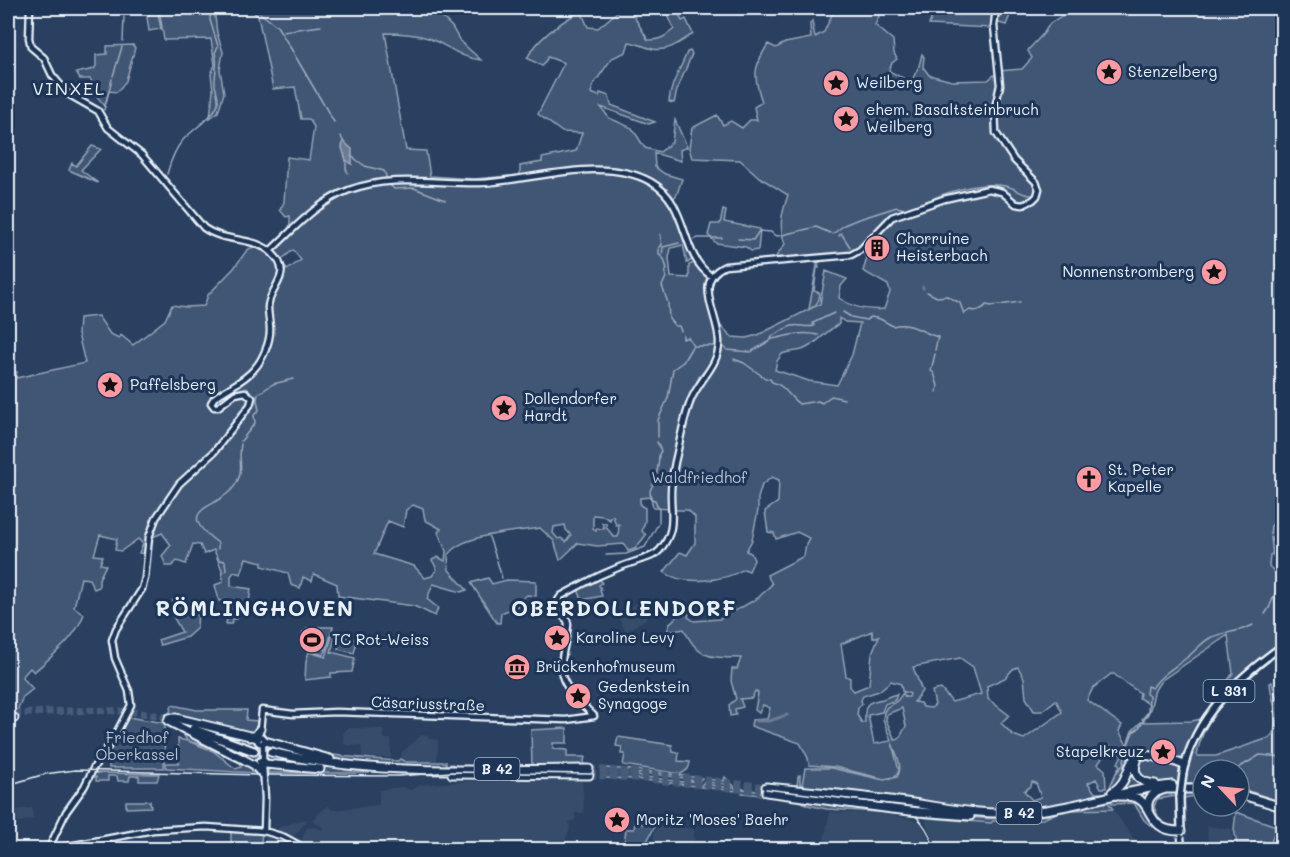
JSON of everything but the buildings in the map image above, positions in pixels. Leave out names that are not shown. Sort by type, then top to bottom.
[{"type":"highway","name":"B 42","points":[[169,719],[176,718],[260,741]]},
{"type":"highway","points":[[169,719],[254,765],[320,769]]},
{"type":"highway","name":"B 42","points":[[169,719],[260,741],[348,767],[589,772],[452,774]]},
{"type":"highway","name":"B 42","points":[[271,752],[348,767],[414,772]]},
{"type":"highway","points":[[1149,754],[1181,765],[1187,756]]},
{"type":"highway","name":"B 42","points":[[1149,754],[1136,762],[1134,768],[1137,777],[1149,783],[1169,787]]},
{"type":"highway","name":"B 42","points":[[1101,797],[1115,791],[1125,782],[1136,756],[1149,754]]},
{"type":"highway","points":[[1148,810],[1148,802],[1152,795],[1169,787]]},
{"type":"highway","name":"B 42","points":[[1169,787],[1119,796],[1054,812],[996,817],[892,809],[766,790],[903,801],[970,812],[1017,813],[1056,808],[1101,797],[1169,787],[1191,787]]},
{"type":"highway","points":[[1251,794],[1282,803]]},
{"type":"highway","points":[[1251,795],[1282,807]]},
{"type":"highway","points":[[1119,796],[1135,797],[1144,804],[1152,819],[1162,828],[1179,831]]},
{"type":"main road","points":[[30,8],[29,38],[32,49],[44,58],[51,74],[68,94],[98,111],[108,128],[147,161],[204,228],[218,235],[260,245],[270,251],[280,264],[281,280],[268,306],[270,331],[268,343],[256,367],[214,398],[211,403],[218,408],[235,394],[245,392],[252,398],[250,405],[214,452],[184,479],[169,497],[152,525],[142,590],[116,628],[112,640],[114,658],[129,691],[131,705],[112,741],[66,812],[48,849]]},
{"type":"main road","points":[[587,717],[588,710],[563,678],[562,660],[568,624],[567,620],[556,610],[556,603],[561,596],[608,570],[655,555],[662,548],[673,520],[671,501],[673,475],[689,405],[699,383],[714,363],[719,351],[718,327],[707,291],[711,276],[725,266],[851,255],[860,250],[892,217],[980,189],[998,191],[1018,205],[1033,200],[1038,193],[1038,184],[1014,160],[996,133],[995,108],[1000,88],[994,26],[996,8]]},
{"type":"main road","points":[[270,251],[322,204],[364,185],[394,180],[482,183],[567,172],[606,171],[633,175],[648,181],[666,194],[678,211],[697,261],[711,276]]},
{"type":"main road","name":"L 331","points":[[1187,756],[1196,732],[1211,710],[1248,674],[1282,646]]},
{"type":"main road","points":[[263,710],[260,741],[264,831]]},
{"type":"main road","points":[[260,741],[263,710]]},
{"type":"main road","name":"Cäsariusstraße","points":[[263,710],[293,714],[336,712],[566,720],[594,716],[588,710]]},
{"type":"main road","points":[[1181,765],[1179,831],[1182,849]]},
{"type":"main road","points":[[257,829],[265,823]]},
{"type":"main road","points":[[265,823],[275,834]]},
{"type":"main road","points":[[48,849],[177,827],[257,829],[275,834],[308,849]]},
{"type":"shaded area","name":"ehem. Basaltsteinbruch Weilberg","points":[[841,111],[853,114],[853,124],[843,128],[839,127],[837,121]]},
{"type":"shaded area","points":[[343,141],[352,149],[352,164],[346,160],[342,148]]},
{"type":"shaded area","points":[[643,599],[650,611],[647,618],[626,632],[617,616]]},
{"type":"shaded area","points":[[348,728],[383,729],[384,739],[391,739],[391,758],[362,757],[361,746],[344,745],[343,733]]},
{"type":"shaded area","points":[[422,735],[428,736],[428,739],[438,740],[437,761],[407,761],[401,758],[402,752]]},
{"type":"shaded area","points":[[519,777],[576,777],[577,781],[582,781],[584,813],[575,813],[575,820],[569,822],[570,828],[564,845],[534,850],[317,850],[301,840],[307,828],[324,830],[324,827],[314,823],[313,819],[328,805],[332,810],[379,805],[379,790],[402,787],[410,790],[420,785],[517,780]]},
{"type":"shaded area","points":[[32,808],[33,819],[18,822],[15,810]]},
{"type":"shaded area","points":[[1113,809],[1140,849],[935,849],[933,837],[926,823],[926,818],[991,823],[993,821],[1043,819],[1071,810]]},
{"type":"shaded area","points":[[830,812],[885,814],[914,820],[921,824],[926,833],[930,849],[822,849]]},
{"type":"shaded area","points":[[307,820],[293,837],[277,830],[280,827]]},
{"type":"shaded area","points":[[1207,826],[1232,829],[1233,847],[1209,848]]},
{"type":"shaded area","points":[[658,827],[694,829],[694,849],[649,849],[649,843],[654,841],[654,834]]},
{"type":"shaded area","points":[[265,836],[290,843],[292,848],[297,849],[263,850]]},
{"type":"green space","points":[[156,8],[161,29],[149,31],[147,17]]},
{"type":"green space","points":[[159,8],[214,8],[217,33],[223,52],[220,70],[224,93],[218,112],[210,118],[213,90],[211,74],[215,65],[211,39],[164,40]]},
{"type":"green space","points":[[249,8],[433,8],[452,27],[460,41],[481,60],[466,57],[428,38],[385,33],[406,150],[426,151],[430,176],[474,179],[520,175],[520,166],[542,162],[542,158],[576,151],[582,133],[562,132],[538,114],[564,63],[548,57],[542,66],[527,58],[537,44],[558,25],[581,11],[588,27],[598,28],[622,8],[629,8],[648,40],[656,40],[674,29],[665,8],[676,8],[682,21],[686,19],[693,34],[669,48],[659,50],[629,42],[626,52],[612,58],[593,85],[591,93],[609,96],[611,105],[655,122],[649,124],[601,107],[609,118],[632,128],[645,148],[660,152],[672,142],[675,120],[687,147],[680,150],[681,161],[654,153],[655,167],[665,174],[682,179],[677,194],[671,202],[694,259],[687,263],[683,245],[671,248],[669,258],[671,277],[689,278],[689,265],[697,262],[707,276],[706,291],[716,328],[718,348],[712,362],[699,377],[690,396],[669,473],[671,475],[671,509],[653,508],[651,497],[640,498],[640,505],[645,508],[642,531],[646,535],[635,549],[628,551],[624,544],[597,546],[578,543],[560,560],[554,541],[540,528],[490,535],[464,542],[448,555],[449,570],[467,590],[461,592],[433,584],[427,599],[438,608],[435,616],[414,606],[338,596],[337,584],[314,574],[312,581],[303,577],[300,588],[291,585],[288,573],[262,566],[262,562],[246,558],[241,574],[234,572],[231,576],[231,586],[251,589],[248,608],[240,608],[236,614],[237,619],[233,619],[231,624],[226,624],[230,616],[229,600],[219,601],[215,585],[223,582],[222,570],[214,550],[204,554],[200,545],[193,544],[186,564],[177,561],[172,566],[166,566],[162,556],[171,545],[162,533],[146,540],[145,554],[139,553],[143,544],[138,539],[121,551],[115,550],[117,539],[100,535],[94,555],[103,556],[100,564],[106,565],[99,579],[99,587],[94,589],[89,579],[81,578],[74,607],[84,614],[80,623],[56,652],[34,672],[30,668],[22,677],[33,689],[23,697],[13,721],[8,724],[8,371],[17,372],[16,378],[85,363],[78,334],[79,318],[98,316],[110,334],[119,338],[121,335],[133,345],[165,320],[172,305],[204,306],[208,295],[234,268],[247,250],[257,245],[271,253],[283,241],[290,222],[290,216],[286,217],[280,210],[284,202],[287,157],[309,160],[314,127],[309,119],[301,119],[295,87],[273,89],[258,16]],"holes":[[[293,250],[301,260],[287,270],[281,260]],[[413,505],[423,509],[425,520],[441,529],[438,532],[446,551],[445,561],[438,557],[432,560],[437,569],[432,576],[425,578],[414,566],[374,554],[388,521],[403,527],[406,510]],[[593,515],[603,516],[610,520],[613,516],[616,525],[619,524],[618,537],[614,537],[606,527],[606,523],[602,523],[604,528],[597,528],[596,531],[593,529]],[[565,525],[571,535],[566,542],[561,538],[558,539],[553,533],[554,527]]]},
{"type":"green space","name":"Waldfriedhof","points":[[835,8],[883,8],[875,25],[893,40],[897,59],[892,63],[889,71],[911,82],[922,54],[923,67],[929,75],[952,81],[988,80],[999,71],[1022,69],[1032,58],[1029,49],[1050,23],[1075,8],[1282,8],[1282,551],[1279,549],[1270,555],[1269,566],[1282,580],[1282,645],[1228,688],[1227,686],[1236,679],[1226,684],[1233,673],[1228,635],[1162,680],[1155,689],[1150,710],[1144,720],[1142,719],[1148,712],[1149,704],[1139,698],[1140,693],[1114,674],[1093,688],[1087,700],[1122,725],[1119,731],[1127,745],[1132,731],[1141,722],[1201,719],[1225,684],[1227,691],[1232,690],[1208,723],[1197,755],[1216,756],[1269,738],[1274,732],[1277,720],[1271,691],[1270,683],[1272,682],[1277,699],[1281,698],[1282,703],[1282,802],[1251,792],[1251,758],[1191,758],[1191,784],[1173,783],[1108,792],[1120,766],[1118,763],[1122,755],[1110,746],[1098,764],[1105,770],[1106,788],[1101,788],[1096,779],[1088,783],[1095,793],[1104,793],[1055,806],[1022,810],[971,809],[797,788],[800,775],[802,785],[805,768],[831,768],[884,780],[897,777],[900,769],[899,760],[892,743],[899,771],[894,777],[884,779],[835,767],[809,765],[800,743],[751,726],[752,720],[767,719],[770,708],[763,705],[759,713],[755,710],[758,693],[755,691],[752,698],[740,699],[743,707],[735,709],[736,715],[730,716],[729,705],[736,699],[731,681],[732,669],[737,669],[741,658],[706,655],[700,652],[689,639],[684,629],[667,632],[670,623],[692,603],[688,617],[694,621],[720,619],[727,615],[723,605],[731,604],[735,611],[758,598],[772,584],[767,575],[804,556],[809,538],[797,532],[776,539],[774,533],[768,532],[765,511],[778,502],[779,480],[772,477],[762,485],[758,498],[752,540],[746,551],[751,553],[754,560],[749,571],[744,569],[716,579],[704,580],[682,579],[664,572],[680,552],[687,555],[695,543],[695,517],[688,510],[673,510],[673,486],[688,410],[698,389],[714,365],[720,349],[719,324],[732,337],[746,338],[758,335],[820,304],[826,271],[847,279],[841,286],[839,298],[855,306],[872,310],[884,309],[890,292],[888,285],[863,271],[867,258],[862,250],[881,226],[853,253],[775,258],[785,244],[782,219],[788,195],[759,177],[740,160],[692,158],[689,148],[692,128],[717,115],[723,125],[731,121],[742,128],[750,120],[757,120],[754,107],[762,102],[756,78],[759,59],[768,44],[776,48],[785,43],[811,38],[810,24],[812,21],[815,37],[824,32]],"holes":[[[844,110],[854,117],[854,121],[839,127],[837,124],[840,112]],[[839,318],[845,322],[860,323],[852,355],[837,385],[809,381],[775,370],[782,354],[807,348],[839,324]],[[872,631],[873,638],[879,636],[872,653],[869,685],[854,691],[850,687],[850,678],[846,676],[841,644]],[[960,658],[973,667],[981,694],[952,702],[941,689],[932,691],[935,705],[931,708],[914,702],[922,691],[913,667]],[[1018,667],[1024,678],[1026,698],[1034,711],[1042,711],[1056,700],[1062,712],[1024,739],[1013,735],[1001,723],[1009,715],[988,699],[987,686],[1005,678]],[[891,681],[901,684],[902,691],[910,694],[909,697],[905,697],[903,693],[884,712],[883,719],[891,741],[874,744],[868,715],[882,712],[885,704],[895,700],[897,694],[867,705],[865,722],[862,723],[857,715],[858,708],[862,704],[861,700],[863,696],[879,691]],[[902,708],[906,726],[899,739],[895,740],[886,720],[887,714]],[[1032,782],[1036,783],[1041,797],[1032,800],[1024,791],[1031,786]]]},
{"type":"green space","points":[[935,8],[995,8],[993,28],[929,25]]},
{"type":"green space","points":[[998,8],[1013,8],[1006,25],[996,22]]},
{"type":"green space","points":[[133,45],[135,48],[126,81],[117,92],[109,91],[105,106],[94,93],[97,89],[90,79],[80,79],[76,73],[94,69],[96,55],[107,54],[107,46]]},
{"type":"green space","points":[[690,51],[692,54],[674,103],[669,102],[674,83],[687,52]]},
{"type":"green space","points":[[92,146],[101,149],[81,170],[98,183],[69,170],[72,163],[76,166]]},
{"type":"green space","points":[[723,210],[726,211],[724,222],[760,229],[758,250],[751,251],[746,247],[716,243],[708,235],[711,224],[720,224]]},
{"type":"green space","points":[[826,259],[818,263],[814,291],[820,293],[820,296],[816,305],[809,309],[818,260]]},
{"type":"green space","points":[[599,577],[602,583],[599,585],[602,596],[582,600],[578,589]]},
{"type":"green space","points":[[488,578],[492,584],[507,580],[536,581],[536,596],[527,595],[522,599],[522,603],[518,603],[518,606],[501,613],[500,623],[497,623],[471,583]]},
{"type":"green space","points":[[183,597],[183,602],[198,609],[197,628],[187,637],[160,645],[158,640],[182,632],[171,613],[174,612],[173,600]]},
{"type":"green space","name":"TC Rot-Weiss","points":[[318,627],[333,627],[323,655],[309,650],[310,645],[300,643],[303,632],[306,633],[307,628],[317,631]]},
{"type":"green space","points":[[333,633],[336,634],[331,652],[355,658],[352,672],[331,673],[331,677],[305,680],[309,652],[326,657]]},
{"type":"green space","points":[[342,636],[357,640],[354,653],[338,649]]},
{"type":"green space","points":[[1270,661],[1257,671],[1234,693],[1263,664]]},
{"type":"green space","points":[[172,705],[197,710],[247,710],[246,720],[257,721],[256,732],[251,736],[169,715]]},
{"type":"green space","name":"Friedhof Oberkassel","points":[[127,717],[165,723],[164,768],[109,768],[109,762],[102,762]]},
{"type":"green space","points":[[194,724],[254,740],[257,746],[254,746]]},
{"type":"green space","points":[[567,728],[567,743],[553,743],[553,749],[567,750],[567,757],[585,757],[583,766],[532,766],[531,730]]},
{"type":"green space","points":[[181,730],[254,768],[256,773],[166,768],[166,763],[179,763],[178,739],[187,741]],"holes":[[[188,741],[206,746],[241,763],[241,767],[236,769],[213,751]]]},
{"type":"green space","points":[[195,733],[258,756],[254,761]]},
{"type":"green space","points":[[618,737],[672,745],[673,752],[679,753],[678,761],[690,762],[689,767],[681,774],[623,765],[625,754],[621,754],[622,747],[616,746]]},
{"type":"green space","points":[[305,751],[398,761],[400,759],[406,762],[446,762],[446,765],[452,764],[459,767],[362,762]]},
{"type":"green space","points":[[270,755],[341,767],[344,770],[369,773],[268,773]]},
{"type":"green space","points":[[604,768],[635,770],[634,779],[604,778]]},
{"type":"green space","points":[[636,770],[702,778],[696,786],[635,779]],"holes":[[[638,774],[684,778],[693,781],[683,782],[638,776]]]},
{"type":"green space","points":[[93,774],[159,774],[157,781],[139,781],[139,776],[130,776],[129,781],[118,781],[117,776],[108,776],[108,781],[96,781],[96,777],[92,777],[90,781]]},
{"type":"green space","points":[[725,777],[733,785],[706,782],[706,784],[734,787],[737,791],[700,787],[706,779],[724,781]]},
{"type":"green space","points":[[739,788],[766,794],[895,811],[893,813],[827,809],[807,805],[795,798],[742,793]]},
{"type":"green space","points":[[1191,791],[1191,797],[1157,799],[1154,807],[1159,818],[1156,820],[1151,813],[1150,800],[1161,792]]},
{"type":"green space","points":[[1125,798],[1140,802],[1153,823],[1150,825],[1144,820],[1134,803],[1112,804],[1111,801]]},
{"type":"green space","points":[[126,801],[150,801],[151,807],[126,808]]},
{"type":"green space","points":[[1108,802],[1113,809],[1071,810]]},
{"type":"green space","points":[[914,813],[1022,818],[1057,813],[1043,819],[993,821],[991,823],[918,817]]},
{"type":"green space","points":[[1251,817],[1276,826],[1271,843],[1262,841],[1261,843],[1237,844],[1234,829],[1235,818]]},
{"type":"green space","points":[[635,823],[655,826],[643,849],[627,849],[624,843],[626,829],[634,829]]},
{"type":"green space","points":[[231,830],[262,833],[260,849],[231,849]]},
{"type":"waterway","points":[[125,14],[128,8]]},
{"type":"waterway","points":[[167,174],[180,144],[208,118],[218,103],[215,85],[217,61],[215,53],[218,46],[210,20],[211,8]]},
{"type":"waterway","points":[[251,8],[258,12]]},
{"type":"waterway","points":[[260,13],[277,26],[293,52]]},
{"type":"waterway","points":[[123,41],[124,17]]},
{"type":"waterway","points":[[283,31],[321,26]]},
{"type":"waterway","points":[[113,76],[122,47]]},
{"type":"waterway","points":[[294,54],[334,122]]},
{"type":"waterway","points":[[104,110],[112,79]]},
{"type":"waterway","points":[[341,136],[343,141]]},
{"type":"waterway","points":[[351,156],[365,166],[384,171],[387,179]]},
{"type":"waterway","points":[[346,160],[348,173]]},
{"type":"waterway","points":[[389,184],[394,189],[414,188],[445,200]]},
{"type":"waterway","points":[[919,206],[950,192],[973,186],[1009,187],[1031,195]]},
{"type":"waterway","points":[[833,234],[844,225],[856,220],[897,207],[912,208]]},
{"type":"waterway","points":[[738,239],[753,240],[759,231],[771,232],[778,236],[816,227],[830,233]]},
{"type":"waterway","points":[[839,236],[841,233],[850,247]]},
{"type":"waterway","points":[[660,234],[662,245],[659,248],[659,255],[664,259],[667,269],[662,286],[668,303],[669,319],[675,326],[679,326],[681,331]]},
{"type":"waterway","points":[[694,239],[722,238]]},
{"type":"waterway","points":[[662,256],[663,247],[679,243]]},
{"type":"waterway","points":[[927,292],[937,297],[947,296],[960,303],[964,314],[970,310],[981,309],[986,305],[1020,302]]},
{"type":"waterway","points":[[843,312],[851,317],[866,320],[871,317],[880,319],[893,326],[911,326],[938,337],[935,350]]},
{"type":"waterway","points":[[722,345],[727,350],[751,352],[787,328],[814,326],[813,323],[834,313]]},
{"type":"waterway","points":[[772,339],[800,334],[818,335]]},
{"type":"waterway","points":[[658,437],[658,420],[668,398],[673,369],[683,362],[693,345],[688,337],[683,339],[683,335]]},
{"type":"waterway","points":[[694,346],[714,346]]},
{"type":"waterway","points":[[935,354],[931,371],[934,373],[938,386],[937,392]]},
{"type":"waterway","points":[[734,359],[770,379],[799,404],[818,401],[822,403],[831,396],[844,399]]},
{"type":"waterway","points":[[257,399],[258,394],[273,384],[293,379]]},
{"type":"waterway","points":[[241,441],[255,423],[254,415],[259,410],[257,400]]},
{"type":"waterway","points":[[657,442],[661,451],[657,473],[650,491],[651,499],[655,500],[659,510],[659,522]]},
{"type":"waterway","points":[[218,549],[218,543],[204,531],[198,522],[198,515],[230,491],[237,482],[240,473],[241,444]]},
{"type":"waterway","points":[[1277,519],[1282,513]]},
{"type":"waterway","points":[[1270,534],[1274,523]]},
{"type":"waterway","points":[[606,555],[626,554],[645,547],[658,524]]},
{"type":"waterway","points":[[489,537],[496,558]]},
{"type":"waterway","points":[[1271,537],[1273,556]]},
{"type":"waterway","points":[[217,556],[219,560],[225,561],[226,571]]},
{"type":"waterway","points":[[497,561],[502,578]]},
{"type":"waterway","points":[[1275,563],[1276,574]]},
{"type":"waterway","points":[[1276,578],[1277,586]]},
{"type":"waterway","points":[[1265,614],[1276,591]]},
{"type":"waterway","points":[[1116,773],[1124,764],[1125,752],[1133,732],[1138,729],[1148,713],[1147,686],[1152,688],[1165,674],[1209,639],[1253,625]]},
{"type":"waterway","points":[[756,721],[769,721],[787,715]]},
{"type":"waterway","points":[[1251,760],[1260,755],[1282,757]]},
{"type":"tunnel","points":[[14,714],[111,711],[169,718]]},
{"type":"tunnel","points":[[254,751],[304,763],[345,768]]},
{"type":"tunnel","points":[[589,769],[637,772],[766,787]]},
{"type":"tunnel","points":[[589,775],[766,792]]},
{"type":"tram line","points":[[8,785],[45,774],[75,770],[259,775]]},
{"type":"tram line","points":[[268,775],[399,776],[451,772],[592,774]]},
{"type":"tram line","points":[[766,789],[897,805],[911,812],[922,823],[934,850]]},
{"type":"railway","points":[[1164,850],[1197,847]]},
{"type":"railway","points":[[1225,850],[1282,848]]},
{"type":"place","name":"Stenzelberg","points":[[1109,72]]},
{"type":"place","name":"Weilberg","points":[[836,83]]},
{"type":"place","name":"ehem. Basaltsteinbruch Weilberg","points":[[846,119]]},
{"type":"place","name":"Chorruine Heisterbach","points":[[877,248]]},
{"type":"place","name":"Nonnenstromberg","points":[[1214,272]]},
{"type":"place","name":"Paffelsberg","points":[[110,385]]},
{"type":"place","name":"Dollendorfer Hardt","points":[[504,408]]},
{"type":"place","name":"St. Peter Kapelle","points":[[1089,479]]},
{"type":"place","name":"Karoline Levy","points":[[557,638]]},
{"type":"place","name":"TC Rot-Weiss","points":[[312,640]]},
{"type":"place","name":"Brückenhofmuseum","points":[[517,667]]},
{"type":"place","name":"Gedenkstein Synagoge","points":[[578,696]]},
{"type":"place","name":"Stapelkreuz","points":[[1163,752]]},
{"type":"place","name":"Moritz 'Moses' Baehr","points":[[617,820]]},
{"type":"district","name":"VINXEL","points":[[69,89]]},
{"type":"district","name":"RÖMLINGHOVEN","points":[[255,609]]},
{"type":"district","name":"OBERDOLLENDORF","points":[[624,609]]}]
